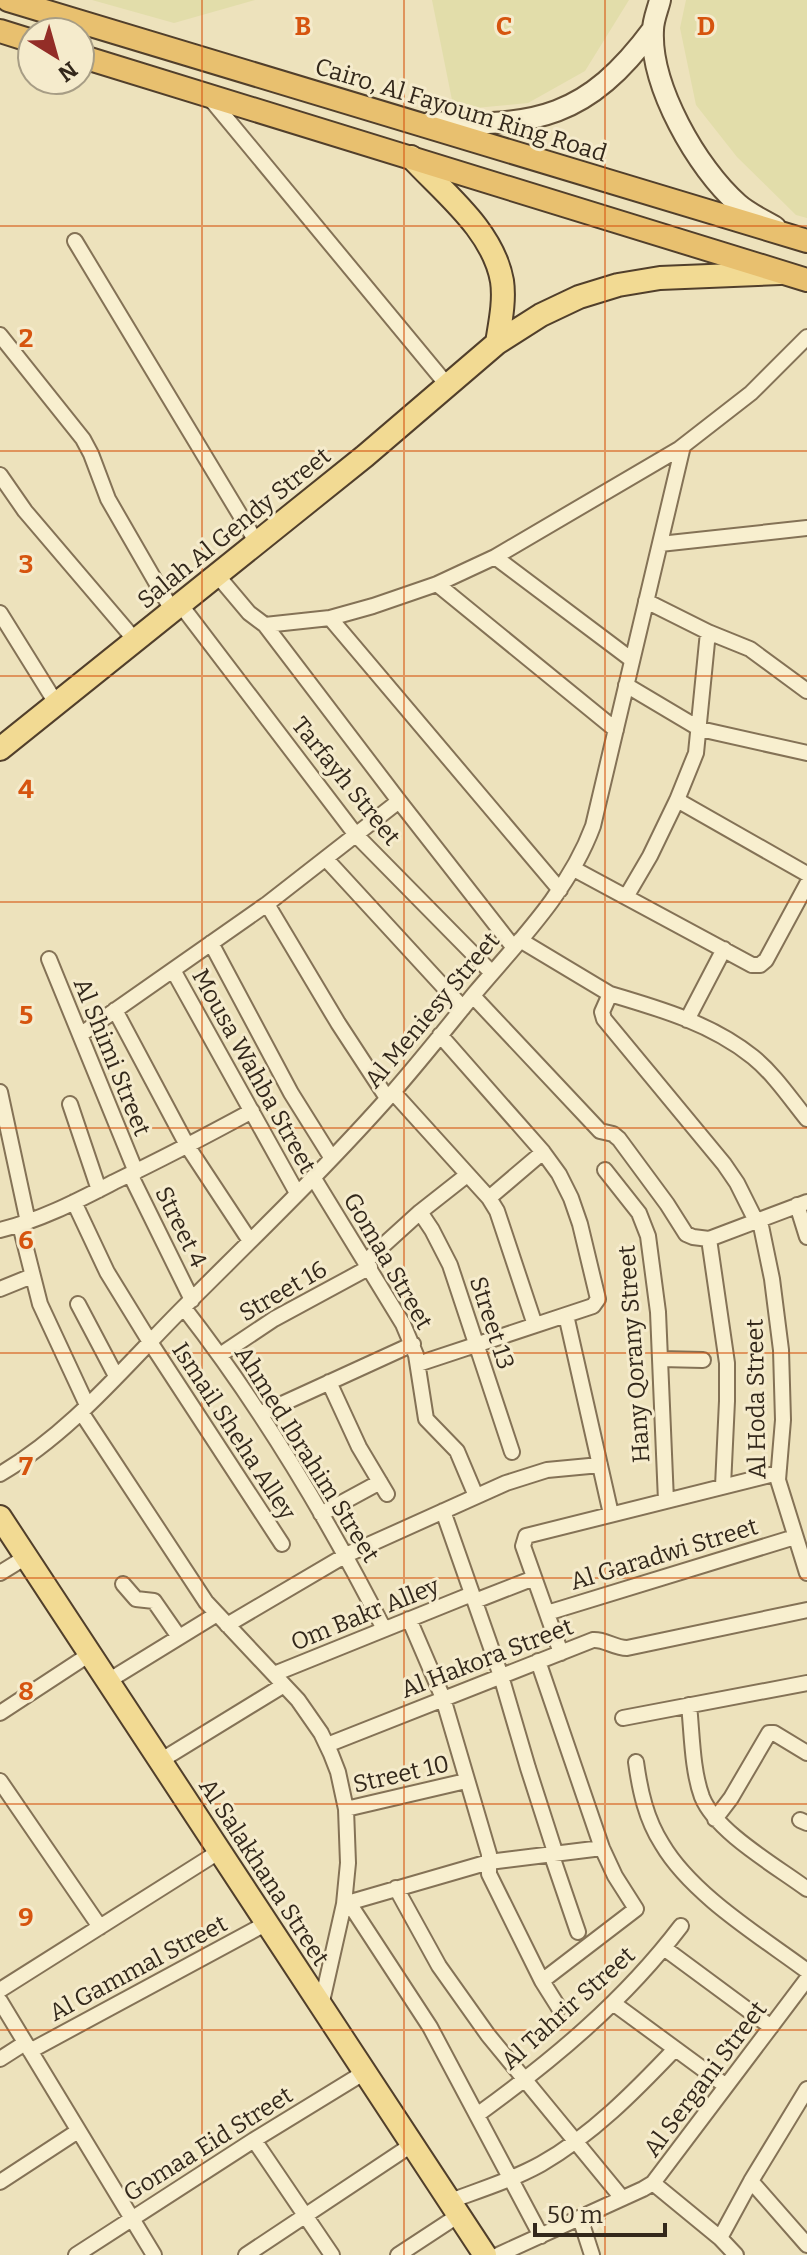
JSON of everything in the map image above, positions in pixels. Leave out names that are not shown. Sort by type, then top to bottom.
[{"type":"highway","name":"Cairo, Al Fayoum Ring Road","points":[[8,0],[39,16]]},
{"type":"highway","name":"Cairo, Al Fayoum Ring Road","points":[[96,35],[406,121],[798,238]]},
{"type":"highway","points":[[96,61],[796,277]]},
{"type":"main road","points":[[660,0],[653,29],[659,80],[693,148],[739,205],[798,238]]},
{"type":"main road","points":[[406,121],[482,125],[527,121],[563,109],[593,92],[615,74],[653,29]]},
{"type":"main road","points":[[411,157],[468,217],[495,258],[502,282],[497,343]]},
{"type":"main road","name":"Salah Al Gendy Street","points":[[0,749],[257,543],[497,343],[541,315],[579,297],[618,285],[660,278],[796,277]]},
{"type":"main road","name":"Al Salakhana Street","points":[[0,1517],[485,2255]]},
{"type":"street","points":[[207,96],[448,386]]},
{"type":"street","points":[[75,241],[257,543]]},
{"type":"street","name":"Tarfayh Street","points":[[0,335],[83,439],[108,499],[176,607],[356,835],[492,973]]},
{"type":"street","points":[[265,625],[330,618],[373,606],[437,584],[495,557],[683,446],[804,347]]},
{"type":"street","name":"Al Meniesy Street","points":[[0,1474],[40,1447],[84,1409],[313,1177],[390,1095],[517,944],[574,869],[593,826],[683,446]]},
{"type":"street","points":[[0,475],[25,511],[135,640]]},
{"type":"street","points":[[660,544],[807,528]]},
{"type":"street","points":[[495,557],[632,660]]},
{"type":"street","points":[[217,575],[249,613],[265,625],[399,801],[517,944],[610,994],[668,1011],[728,1040],[754,1058],[807,1119]]},
{"type":"street","points":[[437,584],[616,730]]},
{"type":"street","points":[[646,601],[750,649],[807,691]]},
{"type":"street","points":[[0,613],[56,703]]},
{"type":"street","points":[[330,618],[560,890]]},
{"type":"street","points":[[626,897],[650,856],[696,753],[708,632]]},
{"type":"street","points":[[626,685],[700,729],[807,753]]},
{"type":"street","points":[[677,800],[807,874]]},
{"type":"street","points":[[80,1035],[267,904],[399,801]]},
{"type":"street","points":[[326,859],[600,1131],[619,1139],[686,1234],[709,1239],[802,1204],[807,1237]]},
{"type":"street","points":[[574,869],[752,965],[760,965],[766,960],[807,884]]},
{"type":"street","points":[[267,904],[338,1023],[390,1095],[489,1198],[504,1228],[535,1325]]},
{"type":"street","points":[[211,943],[291,1093],[331,1157]]},
{"type":"street","points":[[687,1020],[724,949]]},
{"type":"street","name":"Al Shimi Street","points":[[49,959],[133,1173]]},
{"type":"street","name":"Mousa Wahba Street","points":[[173,970],[297,1193]]},
{"type":"street","name":"Al Hoda Street","points":[[610,994],[602,1012],[604,1019],[724,1164],[758,1221],[772,1279],[781,1350],[783,1420],[779,1487],[807,1573]]},
{"type":"street","points":[[115,1010],[188,1147],[250,1241]]},
{"type":"street","points":[[418,1364],[593,1306],[598,1296],[571,1198],[559,1174],[440,1035]]},
{"type":"street","points":[[0,1092],[32,1276],[40,1304],[84,1409],[196,1588],[310,1716],[338,1772],[346,1809],[347,1904],[321,2006]]},
{"type":"street","points":[[70,1104],[99,1190]]},
{"type":"street","points":[[0,1230],[74,1202],[188,1147],[252,1111]]},
{"type":"street","points":[[489,1198],[543,1152]]},
{"type":"street","name":"Hany Qorany Street","points":[[605,1170],[631,1203],[648,1236],[658,1312],[666,1501]]},
{"type":"street","name":"Street 4","points":[[133,1173],[188,1304]]},
{"type":"street","name":"Street 16","points":[[220,1355],[368,1264],[420,1212],[467,1175]]},
{"type":"street","name":"Gomaa Street","points":[[313,1177],[403,1324],[418,1364],[426,1419],[457,1451],[476,1496]]},
{"type":"street","name":"Ismail Sheha Alley","points":[[74,1202],[107,1272],[282,1544]]},
{"type":"street","name":"Street 13","points":[[420,1212],[450,1265],[512,1452]]},
{"type":"street","points":[[709,1239],[727,1363],[723,1486]]},
{"type":"street","points":[[0,1289],[32,1276]]},
{"type":"street","points":[[78,1304],[116,1376]]},
{"type":"street","name":"Ahmed Ibrahim Street","points":[[188,1304],[346,1555],[384,1629]]},
{"type":"street","points":[[566,1315],[611,1514]]},
{"type":"street","points":[[260,1414],[413,1344]]},
{"type":"street","points":[[661,1359],[703,1360]]},
{"type":"street","points":[[321,1514],[384,1488],[359,1447],[329,1382]]},
{"type":"street","points":[[108,1681],[179,1637],[222,1620],[346,1555],[476,1496],[529,1475],[600,1465]]},
{"type":"street","points":[[561,1653],[523,1546],[529,1534],[778,1473]]},
{"type":"street","points":[[443,1511],[501,1676],[578,1932]]},
{"type":"street","name":"Al Garadwi Street","points":[[547,1613],[795,1537]]},
{"type":"street","points":[[0,1573],[26,1557]]},
{"type":"street","name":"Om Bakr Alley","points":[[160,1761],[279,1680],[409,1619],[534,1578]]},
{"type":"street","points":[[123,1584],[136,1599],[154,1601],[179,1637]]},
{"type":"street","name":"Al Hakora Street","points":[[327,1745],[593,1640],[627,1648],[807,1610]]},
{"type":"street","points":[[409,1619],[443,1698],[489,1854],[489,1874],[542,1981],[559,2008]]},
{"type":"street","points":[[0,1713],[90,1654]]},
{"type":"street","points":[[538,1661],[602,1848],[635,1908],[634,1912],[542,1981]]},
{"type":"street","points":[[623,1718],[807,1683]]},
{"type":"street","points":[[689,1705],[701,1794],[715,1819],[807,1889]]},
{"type":"street","points":[[715,1819],[769,1733],[807,1753]]},
{"type":"street","points":[[636,1762],[640,1790],[649,1818],[678,1868],[698,1889],[807,1971]]},
{"type":"street","points":[[0,1781],[100,1927]]},
{"type":"street","name":"Street 10","points":[[346,1809],[466,1781]]},
{"type":"street","points":[[347,1904],[489,1862],[602,1848]]},
{"type":"street","points":[[0,1990],[220,1851]]},
{"type":"street","points":[[396,1888],[439,1966],[488,2035],[622,2198]]},
{"type":"street","points":[[347,1904],[430,2027],[541,2236]]},
{"type":"street","name":"Al Gammal Street","points":[[0,2059],[267,1923]]},
{"type":"street","name":"Al Tahrir Street","points":[[477,2115],[568,2045],[637,1979],[681,1926]]},
{"type":"street","points":[[664,1948],[771,2027]]},
{"type":"street","name":"Al Sergani Street","points":[[498,2255],[653,2183],[807,1979]]},
{"type":"street","points":[[0,2001],[154,2255]]},
{"type":"street","points":[[613,2003],[726,2086]]},
{"type":"street","points":[[398,2255],[454,2208],[576,2142],[675,2049]]},
{"type":"street","name":"Gomaa Eid Street","points":[[76,2255],[365,2072]]},
{"type":"street","points":[[720,2238],[807,2089]]},
{"type":"street","points":[[0,2182],[78,2131]]},
{"type":"street","points":[[254,2140],[332,2255]]},
{"type":"street","points":[[246,2255],[413,2144]]},
{"type":"street","points":[[751,2181],[807,2245]]},
{"type":"street","points":[[653,2183],[736,2255]]},
{"type":"street","points":[[580,2218],[592,2255]]},
{"type":"shaded area","points":[[92,0],[255,0],[174,23]]},
{"type":"shaded area","points":[[432,0],[629,0],[585,71],[528,103],[454,110]]},
{"type":"shaded area","points":[[686,0],[807,0],[807,218],[796,215],[737,157],[696,105],[680,28]]}]
